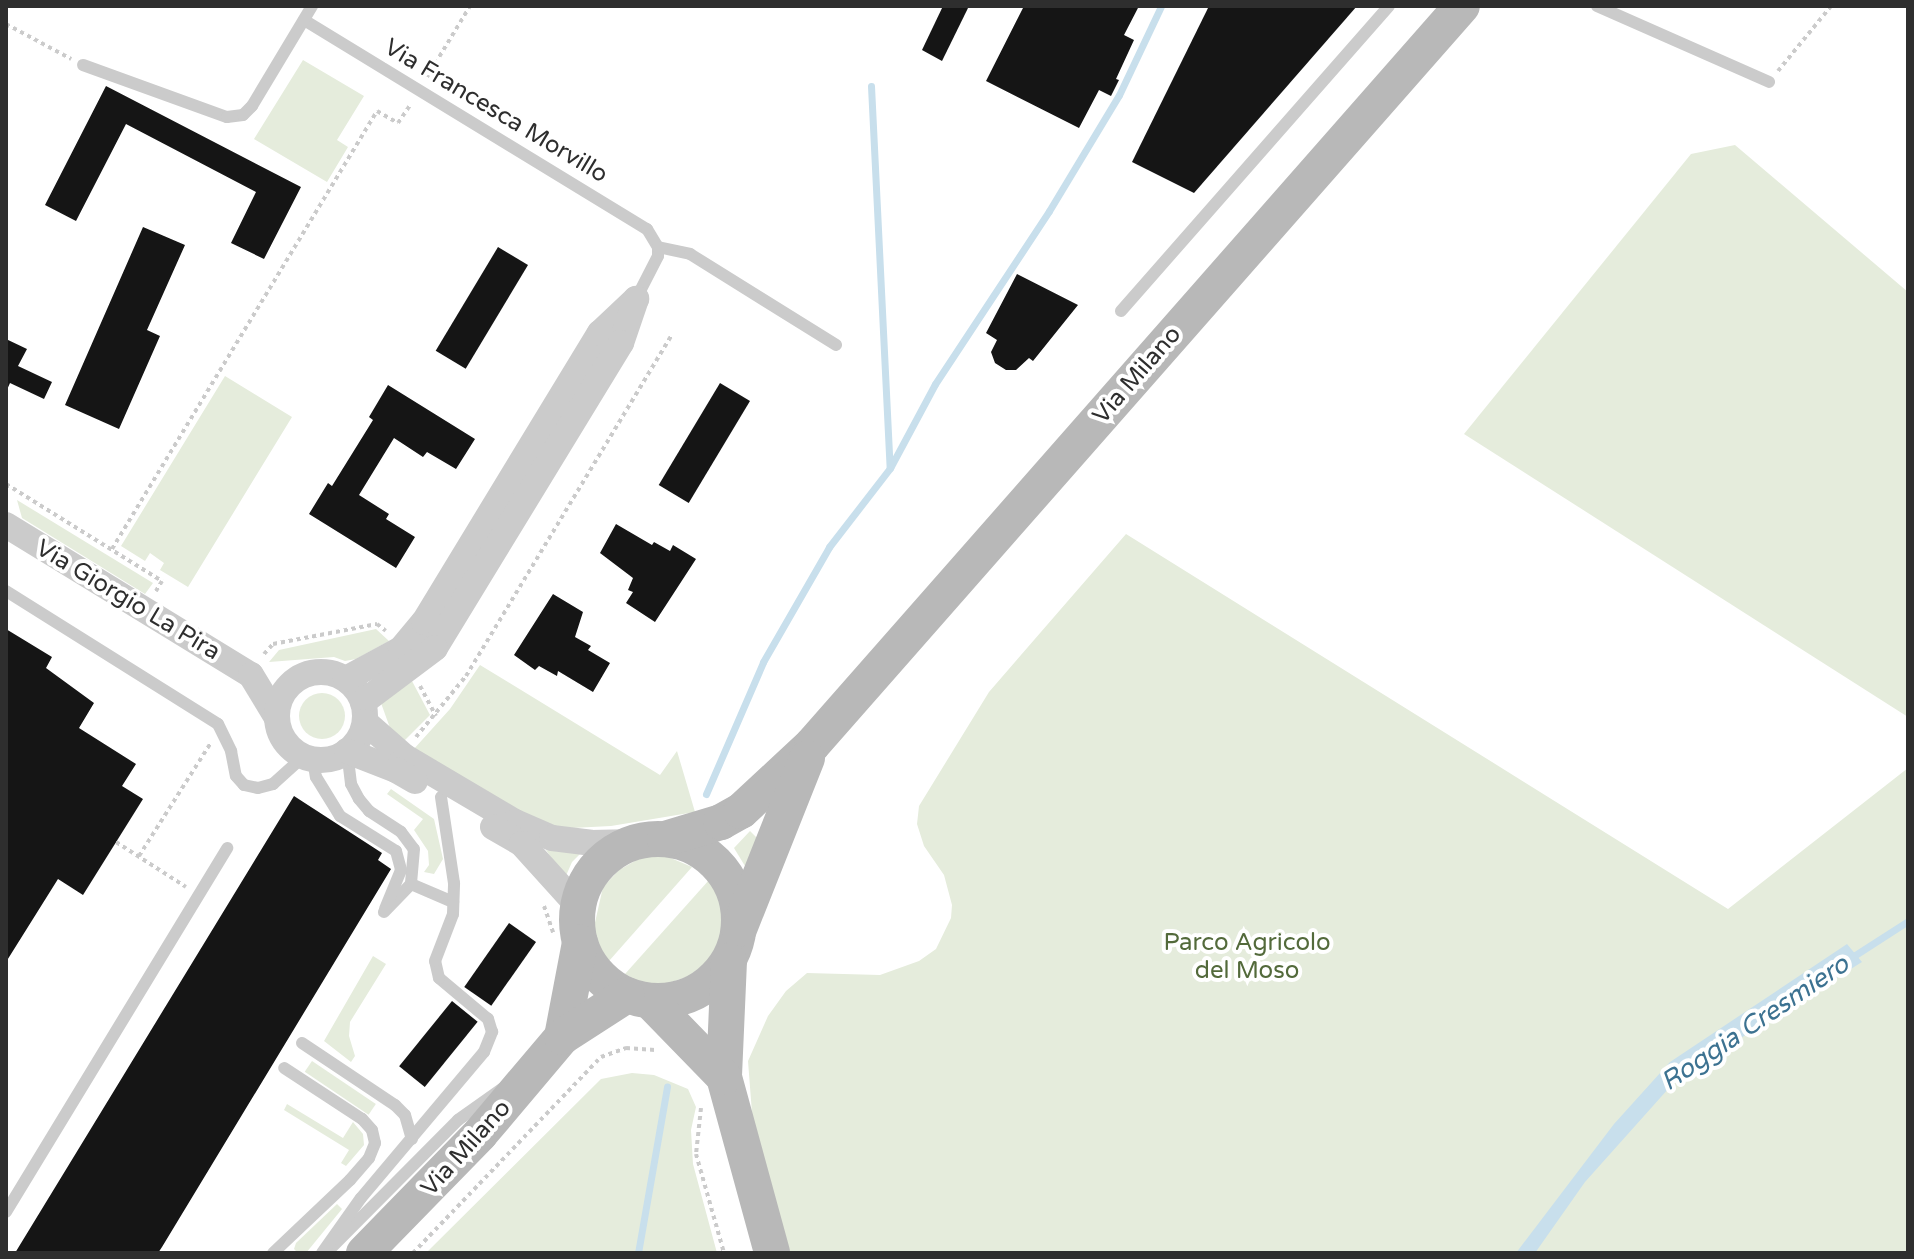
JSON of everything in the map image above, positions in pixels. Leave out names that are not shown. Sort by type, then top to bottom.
[{"type":"main road","name":"Via Milano","points":[[562,1037],[567,941],[561,904],[585,884],[598,865],[616,851],[721,822],[741,811],[812,745],[1462,6]]},
{"type":"main road","name":"Via Milano","points":[[567,941],[597,975],[638,998],[673,1000],[695,993],[714,979],[734,946],[812,745]]},
{"type":"main road","points":[[651,840],[706,854],[733,887],[739,908],[713,1086]]},
{"type":"main road","name":"Via Milano","points":[[364,1253],[480,1134],[562,1037],[638,998]]},
{"type":"main road","points":[[638,998],[713,1086],[772,1253]]},
{"type":"street","points":[[346,679],[401,649],[424,622],[494,528],[534,463],[621,343],[636,299]]},
{"type":"street","name":"Via Giorgio La Pira","points":[[6,525],[251,675],[277,718]]},
{"type":"street","points":[[359,755],[364,712],[435,648],[494,528]]},
{"type":"street","points":[[251,675],[302,676],[324,671],[346,679],[364,712],[401,754],[515,822],[552,838],[591,843],[651,840]]},
{"type":"street","points":[[302,676],[283,693],[277,718],[288,745],[309,758],[359,755],[396,770],[522,844],[561,904]]},
{"type":"lane","points":[[83,65],[227,117],[243,115],[252,106],[312,6]]},
{"type":"lane","points":[[1121,311],[1389,6]]},
{"type":"lane","points":[[1597,6],[1769,82]]},
{"type":"lane","name":"Via Francesca Morvillo","points":[[304,20],[647,229],[658,247]]},
{"type":"lane","points":[[636,299],[656,265],[658,247],[690,254],[836,345]]},
{"type":"lane","points":[[6,591],[218,724],[236,776],[244,785],[258,788],[273,784],[309,758],[316,777],[340,816],[396,851],[401,870],[384,912],[411,884],[416,860],[414,849],[401,832],[369,811],[351,784],[359,755]]},
{"type":"lane","points":[[351,784],[362,764],[359,755]]},
{"type":"lane","points":[[324,1253],[361,1198],[484,1052],[492,1032],[488,1019],[439,978],[435,961],[453,902],[452,855],[441,797]]},
{"type":"lane","points":[[6,1212],[227,848]]},
{"type":"lane","points":[[411,884],[453,902]]},
{"type":"lane","points":[[302,1043],[395,1105],[405,1115],[412,1139]]},
{"type":"lane","points":[[273,1253],[350,1180],[369,1158],[375,1143],[372,1130],[362,1119],[284,1068]]},
{"type":"lane","points":[[324,1253],[458,1120],[489,1094],[531,1075]]},
{"type":"path","points":[[112,549],[377,111],[398,123],[470,6]]},
{"type":"path","points":[[1769,82],[1831,6]]},
{"type":"path","points":[[6,24],[83,65]]},
{"type":"path","points":[[401,754],[466,676],[672,334]]},
{"type":"path","points":[[6,484],[162,581],[144,610]]},
{"type":"path","points":[[139,856],[206,747],[224,734]]},
{"type":"path","points":[[116,842],[199,895]]},
{"type":"path","points":[[561,904],[567,941]]},
{"type":"path","points":[[413,1253],[601,1057],[626,1048],[655,1050],[667,1056]]},
{"type":"path","points":[[713,1086],[696,1154],[724,1253]]},
{"type":"green space","points":[[303,60],[364,96],[337,140],[348,147],[327,182],[254,139]]},
{"type":"green space","points":[[1735,145],[1908,292],[1908,717],[1464,434],[1691,154]]},
{"type":"green space","points":[[225,376],[292,417],[188,587],[160,570],[164,563],[150,553],[145,561],[121,546]]},
{"type":"green space","points":[[17,500],[153,583],[145,594],[22,518]]},
{"type":"green space","name":"Parco Agricolo del Moso","points":[[1126,534],[1728,909],[1908,768],[1908,1253],[775,1253],[755,1152],[748,1061],[768,1016],[786,991],[807,973],[880,975],[919,961],[936,949],[951,918],[952,905],[944,875],[924,846],[917,824],[919,806],[989,692]]},
{"type":"green space","points":[[376,629],[389,641],[356,659],[345,661],[334,657],[269,662],[279,650]]},
{"type":"green space","points":[[480,665],[660,775],[677,751],[695,812],[611,826],[552,829],[413,750],[450,709]]},
{"type":"green space","points":[[412,681],[430,715],[403,742],[390,728],[381,703]]},
{"type":"green space","points":[[322,693],[339,699],[345,716],[339,733],[322,739],[305,733],[299,716],[305,699]]},
{"type":"green space","points":[[391,789],[434,819],[443,859],[434,874],[424,872],[429,865],[428,851],[414,830],[423,819],[387,794]]},
{"type":"green space","points":[[750,831],[759,840],[748,871],[734,848]]},
{"type":"green space","points":[[546,850],[583,851],[572,862],[565,878]]},
{"type":"green space","points":[[666,856],[692,867],[609,961],[601,951],[594,927],[603,887],[619,870],[642,857]]},
{"type":"green space","points":[[709,880],[720,901],[723,920],[721,940],[708,961],[689,976],[663,985],[642,983],[625,974]]},
{"type":"green space","points":[[373,956],[386,964],[350,1022],[349,1036],[355,1056],[351,1062],[324,1041]]},
{"type":"green space","points":[[312,1061],[376,1104],[369,1115],[305,1072]]},
{"type":"green space","points":[[632,1073],[654,1075],[688,1089],[696,1107],[691,1130],[693,1164],[717,1253],[426,1253],[601,1079]]},
{"type":"green space","points":[[287,1104],[343,1138],[353,1122],[363,1134],[364,1145],[346,1166],[341,1163],[349,1150],[284,1110]]},
{"type":"green space","points":[[337,1204],[342,1209],[306,1253],[298,1253],[294,1249],[296,1243]]},
{"type":"water","points":[[1847,944],[1862,962],[1693,1068],[1669,1088],[1585,1182],[1535,1253],[1516,1253],[1614,1124],[1670,1062]]},
{"type":"building","points":[[943,6],[969,6],[942,61],[922,50]]},
{"type":"building","points":[[1024,6],[1139,6],[1124,35],[1134,40],[1116,79],[1119,80],[1111,96],[1099,90],[1079,128],[986,81]]},
{"type":"building","points":[[1209,6],[1357,6],[1194,193],[1132,162]]},
{"type":"building","points":[[106,86],[301,187],[264,259],[231,243],[256,192],[126,124],[76,221],[45,205]]},
{"type":"building","points":[[143,227],[185,245],[147,330],[160,336],[119,429],[65,405]]},
{"type":"building","points":[[498,247],[528,265],[466,369],[436,351]]},
{"type":"building","points":[[1017,274],[1078,305],[1033,361],[1029,358],[1016,370],[1006,370],[995,363],[991,352],[997,340],[986,333]]},
{"type":"building","points":[[6,339],[27,349],[18,366],[52,382],[44,399],[10,383],[6,392]]},
{"type":"building","points":[[720,383],[750,401],[689,503],[659,485]]},
{"type":"building","points":[[388,385],[475,439],[456,469],[427,452],[423,457],[394,438],[359,495],[389,514],[386,519],[415,537],[396,568],[309,514],[328,483],[332,486],[373,420],[369,417]]},
{"type":"building","points":[[616,524],[652,545],[654,542],[670,551],[673,545],[696,559],[655,622],[626,603],[633,592],[628,590],[633,578],[600,553]]},
{"type":"building","points":[[553,594],[583,612],[575,637],[591,646],[588,650],[610,663],[593,692],[558,671],[557,676],[539,666],[535,670],[514,655]]},
{"type":"building","points":[[6,629],[52,657],[46,668],[94,703],[79,728],[136,764],[122,786],[143,799],[83,895],[58,879],[6,962]]},
{"type":"building","points":[[294,796],[382,853],[378,860],[391,869],[162,1247],[158,1253],[15,1253]]},
{"type":"building","points":[[509,923],[536,942],[491,1006],[464,987]]},
{"type":"building","points":[[452,1001],[478,1022],[425,1087],[399,1066]]},
{"type":"waterway","points":[[706,794],[763,662],[829,547],[890,468],[935,384],[1049,211],[1119,95],[1161,6]]},
{"type":"waterway","points":[[871,86],[890,468]]},
{"type":"waterway","name":"Roggia Cresmiero","points":[[1849,959],[1908,921]]},
{"type":"waterway","points":[[638,1253],[667,1087]]}]
